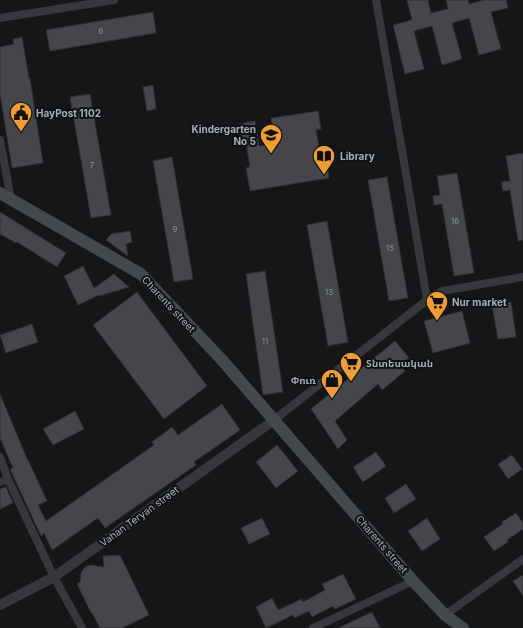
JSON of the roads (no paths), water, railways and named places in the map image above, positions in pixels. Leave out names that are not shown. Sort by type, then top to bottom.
[{"type":"main road","name":"Charents street","points":[[5,196],[141,274],[222,360],[413,581],[445,615],[463,628]]},
{"type":"street","points":[[0,18],[114,0]]},
{"type":"street","points":[[376,0],[427,300]]},
{"type":"street","points":[[0,140],[5,196]]},
{"type":"street","points":[[274,420],[427,300],[442,291],[523,277]]},
{"type":"street","name":"Vahan Teryan street","points":[[0,605],[54,577],[274,420]]},
{"type":"street","points":[[0,457],[4,481],[82,628]]},
{"type":"street","points":[[445,615],[523,559]]},
{"type":"street","points":[[312,628],[413,581]]},
{"type":"place","name":"HayPost 1102","points":[[21,132]]},
{"type":"place","name":"Kindergarten No 5","points":[[271,154]]},
{"type":"place","name":"Library","points":[[324,176]]},
{"type":"place","name":"Nur market","points":[[437,322]]},
{"type":"place","name":"Տնտեսական","points":[[351,382]]},
{"type":"place","name":"Փուռ","points":[[332,400]]}]
